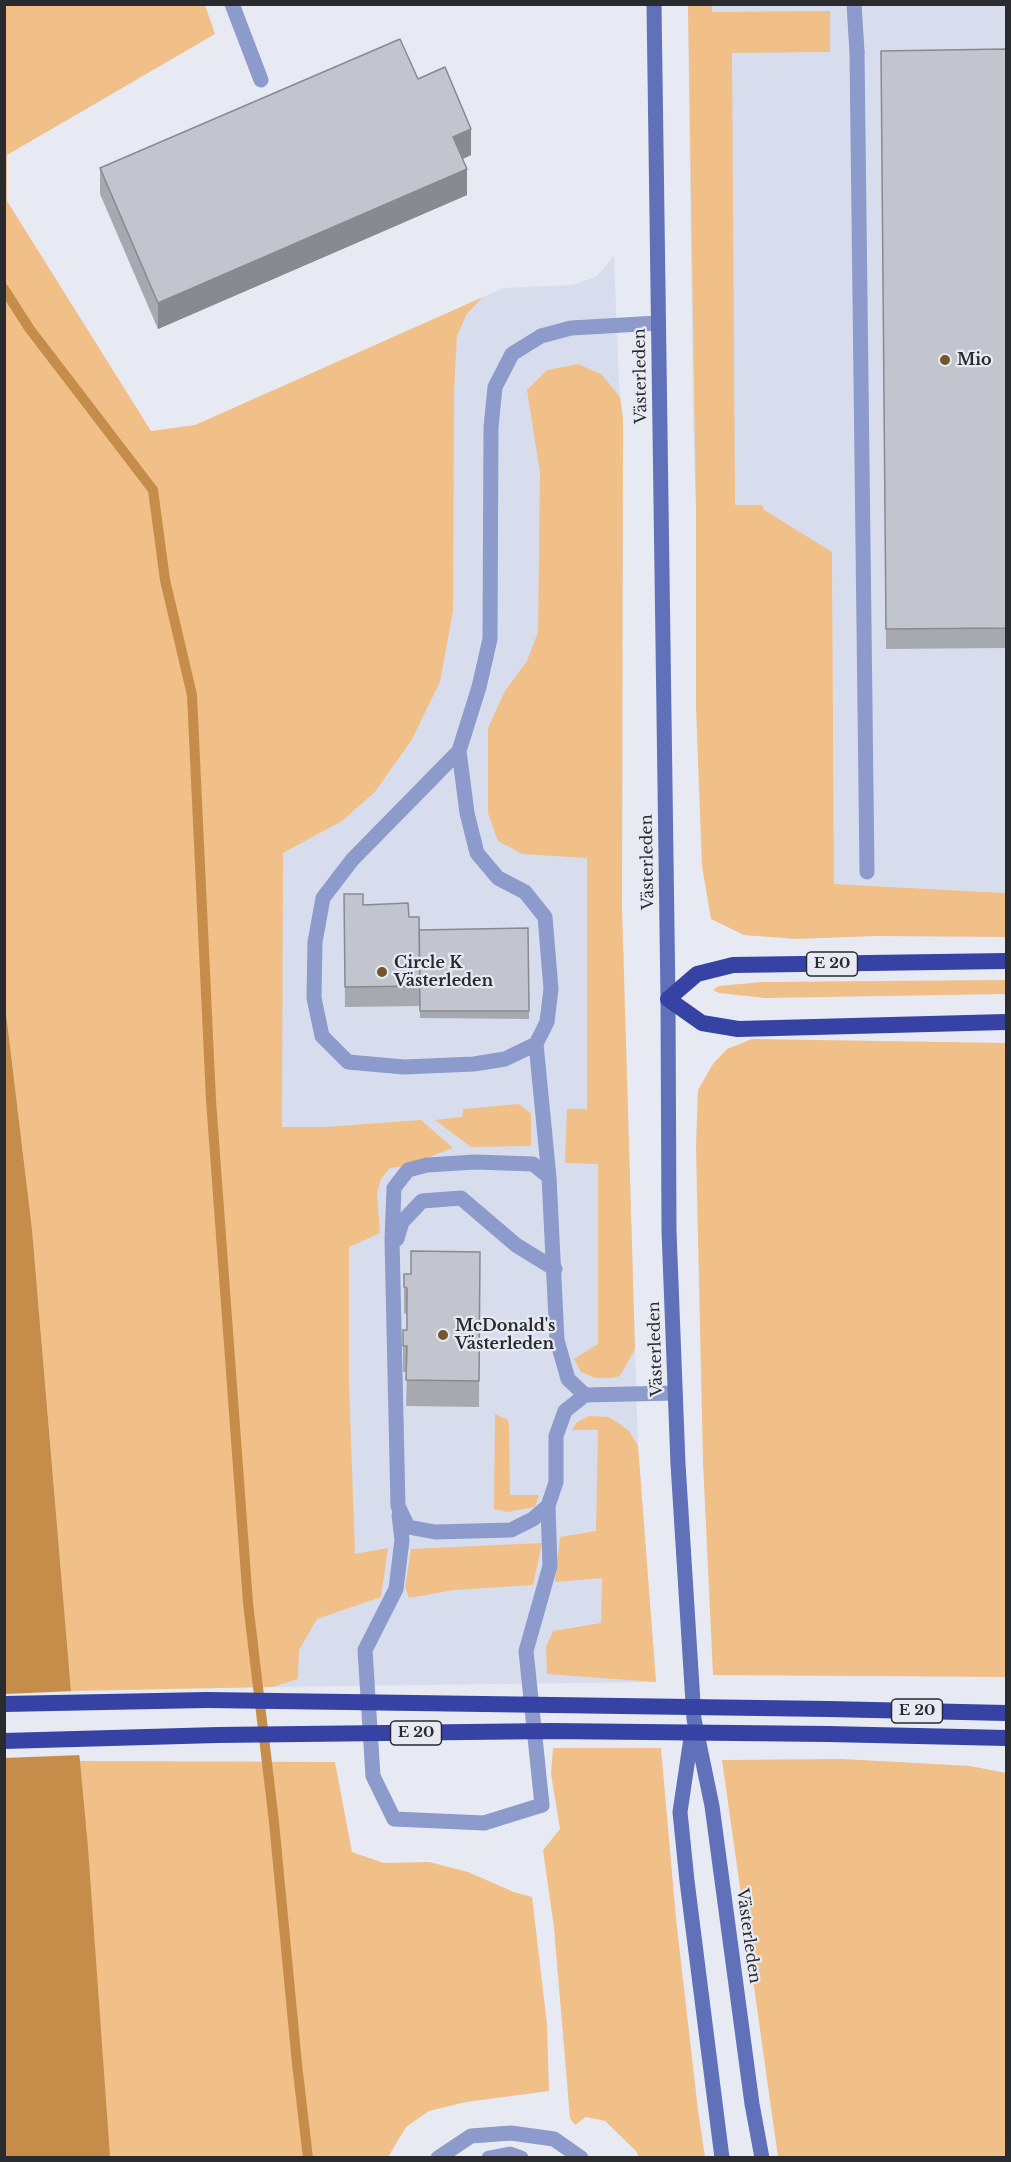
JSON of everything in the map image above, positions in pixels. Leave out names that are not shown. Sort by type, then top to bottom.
[{"type":"highway","name":"E 20","points":[[668,999],[697,974],[733,965],[1006,961]]},
{"type":"highway","points":[[668,999],[702,1023],[738,1029],[1006,1022]]},
{"type":"highway","name":"E 20","points":[[4,1704],[207,1700],[1006,1713]]},
{"type":"highway","name":"E 20","points":[[4,1741],[218,1735],[551,1731],[1006,1738]]},
{"type":"highway","name":"E 20","points":[[981,1738],[1006,1747]]},
{"type":"main road","name":"Västerleden","points":[[654,4],[668,999],[669,1231],[678,1464],[694,1719],[712,1806],[752,2104],[762,2157]]},
{"type":"main road","name":"Västerleden","points":[[694,1719],[680,1812],[722,2157]]},
{"type":"street","points":[[232,4],[261,80]]},
{"type":"street","points":[[854,4],[867,872]]},
{"type":"street","points":[[585,1395],[568,1379],[557,1340],[549,1177],[536,1044],[547,1022],[550,988],[545,916],[525,892],[498,878],[477,853],[467,813],[459,751],[479,687],[490,639],[491,427],[495,387],[512,354],[542,336],[571,328],[658,323]]},
{"type":"street","points":[[459,751],[352,860],[323,898],[315,942],[314,998],[322,1036],[348,1062],[404,1066],[474,1064],[505,1059],[536,1044]]},
{"type":"street","points":[[549,1177],[533,1164],[427,1165],[408,1170],[394,1188],[392,1254],[398,1506],[402,1540],[396,1589],[365,1650],[373,1776],[394,1819],[484,1822],[542,1805],[526,1651],[550,1566],[548,1506],[556,1482],[556,1436],[565,1411],[585,1395],[675,1393]]},
{"type":"street","points":[[392,1254],[402,1222],[422,1201],[461,1198],[516,1245],[555,1269]]},
{"type":"street","points":[[398,1506],[408,1527],[435,1532],[511,1530],[533,1519],[548,1506]]},
{"type":"street","points":[[438,2157],[471,2136],[511,2133],[554,2139],[582,2157]]},
{"type":"street","points":[[489,2157],[510,2154],[521,2157]]},
{"type":"shaded area","points":[[4,5],[205,5],[215,34],[7,155],[7,201],[151,431],[195,425],[483,297],[467,314],[457,336],[454,393],[453,611],[440,682],[411,741],[375,792],[342,821],[283,853],[282,1127],[326,1127],[421,1120],[453,1148],[405,1166],[390,1168],[381,1179],[377,1193],[380,1233],[349,1247],[349,1383],[355,1554],[388,1548],[381,1597],[317,1619],[299,1650],[298,1679],[273,1687],[71,1691],[32,1229],[4,996]]},
{"type":"shaded area","points":[[688,5],[1006,5],[1006,893],[834,884],[832,552],[696,509]]},
{"type":"shaded area","points":[[688,5],[712,5],[712,12],[830,11],[830,52],[732,53],[735,505],[762,505],[764,510],[832,552],[834,884],[1006,893],[1006,937],[876,936],[797,939],[744,935],[711,919],[702,866],[696,707],[696,509]]},
{"type":"shaded area","points":[[614,256],[619,383],[623,420],[622,909],[638,1446],[656,1682],[273,1687],[242,867],[283,853],[342,821],[375,792],[411,741],[454,393],[457,336],[467,314],[483,297],[504,288],[572,285],[596,277]]},
{"type":"shaded area","points":[[578,364],[601,374],[620,397],[623,420],[622,909],[635,1349],[620,1376],[612,1378],[595,1378],[581,1372],[574,1359],[598,1344],[598,1164],[565,1163],[567,1109],[587,1109],[587,858],[522,854],[498,841],[488,813],[488,728],[505,691],[527,661],[538,632],[540,472],[527,390],[547,370]]},
{"type":"shaded area","points":[[1006,980],[1006,994],[765,998],[719,993],[713,990],[719,986],[762,982]]},
{"type":"shaded area","points":[[4,996],[32,1229],[71,1691],[88,1848],[110,2157],[5,2157]]},
{"type":"shaded area","points":[[752,1039],[1006,1043],[1006,1677],[713,1675],[703,1462],[696,1147],[698,1090],[713,1064],[727,1049]]},
{"type":"shaded area","points":[[519,1104],[531,1114],[531,1146],[471,1147],[435,1120],[462,1117],[463,1109]]},
{"type":"shaded area","points":[[495,1414],[508,1420],[509,1424],[510,1495],[539,1495],[535,1507],[507,1512],[494,1509]]},
{"type":"shaded area","points":[[589,1416],[608,1417],[620,1424],[629,1431],[638,1446],[656,1682],[547,1674],[546,1647],[553,1631],[601,1623],[602,1578],[555,1582],[560,1537],[596,1531],[598,1430],[572,1430],[577,1422]]},
{"type":"shaded area","points":[[542,1543],[533,1585],[454,1590],[409,1598],[405,1587],[411,1549]]},
{"type":"shaded area","points":[[553,1748],[661,1748],[676,1919],[705,2157],[639,2157],[636,2151],[605,2121],[586,2117],[575,2125],[570,2118],[554,1928],[543,1850],[560,1829],[551,1774]]},
{"type":"shaded area","points":[[842,1759],[970,1766],[1006,1773],[1006,2157],[778,2157],[722,1760]]},
{"type":"shaded area","points":[[80,1761],[335,1762],[352,1852],[384,1863],[429,1862],[468,1872],[514,1892],[532,1897],[547,2024],[549,2091],[466,2102],[429,2111],[406,2127],[388,2157],[109,2157]]},
{"type":"pier","points":[[74,1691],[82,1755],[4,1758],[5,1694]]},
{"type":"building","points":[[400,39],[418,79],[445,67],[471,129],[453,137],[467,169],[158,303],[100,168]]},
{"type":"building","name":"Mio","points":[[1006,49],[1006,628],[886,629],[881,51]]},
{"type":"building","name":"Circle K Västerleden","points":[[344,894],[363,894],[363,905],[408,903],[409,917],[419,917],[420,986],[345,987]]},
{"type":"building","points":[[528,928],[529,1011],[420,1011],[419,930]]},
{"type":"building","name":"McDonald's Västerleden","points":[[411,1251],[480,1252],[479,1381],[406,1380],[407,1346],[403,1346],[403,1330],[407,1330],[407,1288],[404,1287],[404,1274],[411,1274]]},
{"type":"waterway","points":[[4,289],[29,328],[153,490],[165,580],[192,695],[211,1100],[248,1603],[274,1822],[308,2158]]},
{"type":"place","name":"Mio","points":[[945,360]]},
{"type":"place","name":"Circle K Västerleden","points":[[382,972]]},
{"type":"place","name":"McDonald's Västerleden","points":[[443,1335]]}]
